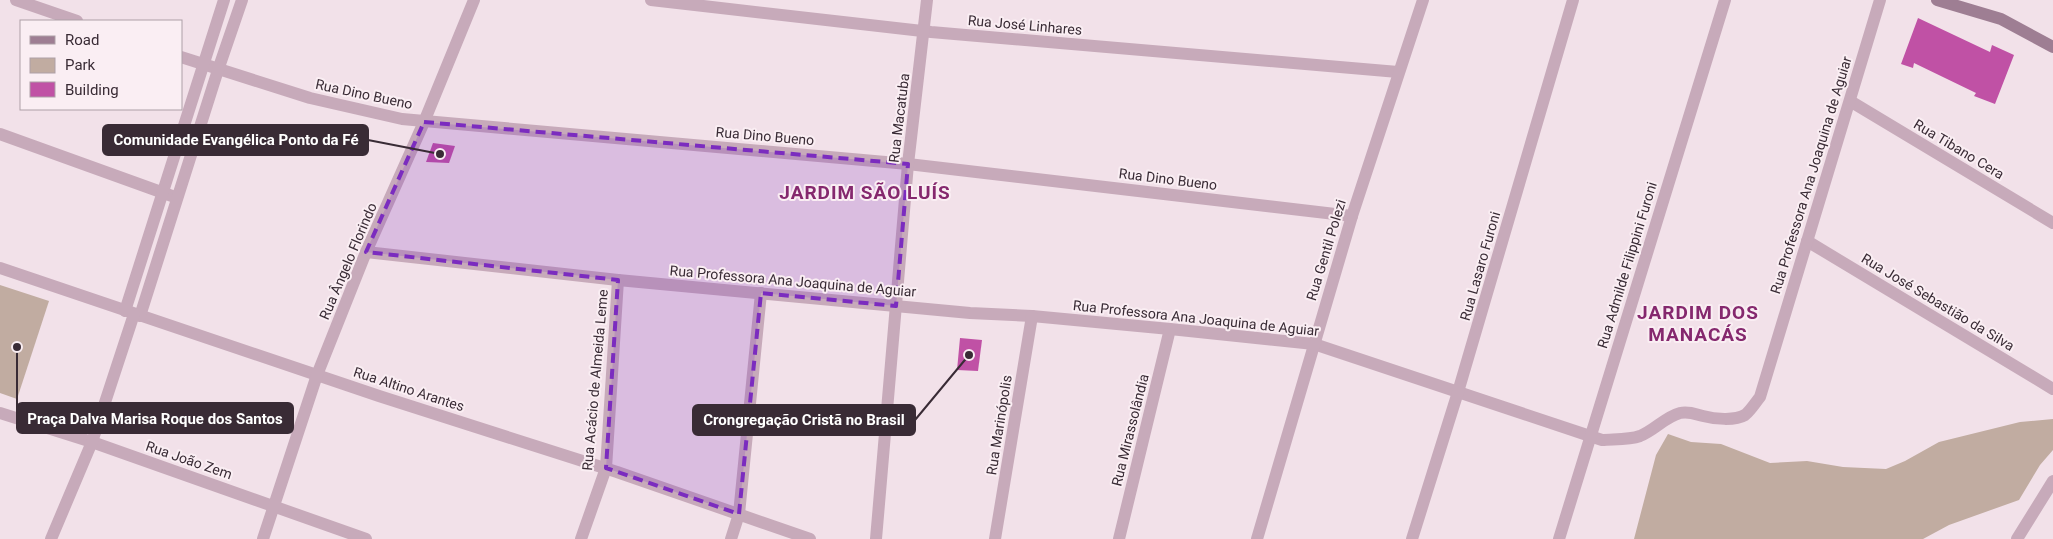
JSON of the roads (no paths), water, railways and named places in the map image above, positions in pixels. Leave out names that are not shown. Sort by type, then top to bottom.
[{"type":"street","points":[[16,0],[74,20]]},
{"type":"street","points":[[133,313],[163,194],[224,0]]},
{"type":"street","points":[[51,539],[92,442],[133,313],[177,197],[242,0]]},
{"type":"street","name":"Rua Ângelo Florindo","points":[[263,539],[317,375],[366,252],[424,122],[474,0]]},
{"type":"street","name":"Rua José Linhares","points":[[651,0],[924,31],[1398,72]]},
{"type":"street","name":"Rua Macatuba","points":[[876,539],[908,164],[927,0]]},
{"type":"street","name":"Rua Gentil Polezi","points":[[1257,539],[1352,216],[1423,0]]},
{"type":"street","name":"Rua Lasaro Furoni","points":[[1412,539],[1458,392],[1574,0]]},
{"type":"street","name":"Rua Admilde Filippini Furoni","points":[[1559,539],[1589,436],[1725,0]]},
{"type":"street","name":"Rua Professora Ana Joaquina de Aguiar","points":[[366,252],[618,280],[970,314],[1032,316],[1314,344],[1602,440],[1639,436],[1657,427],[1667,418],[1683,413],[1694,413],[1705,417],[1734,418],[1744,415],[1760,397],[1880,0]]},
{"type":"street","points":[[1937,0],[2001,20],[2053,47]]},
{"type":"street","name":"Rua Dino Bueno","points":[[182,57],[310,98],[402,119],[424,122],[908,164],[1352,216]]},
{"type":"street","name":"Rua Tibano Cera","points":[[1850,101],[2053,223]]},
{"type":"street","points":[[0,134],[163,194],[177,197]]},
{"type":"street","name":"Rua José Sebastião da Silva","points":[[1807,241],[2053,389]]},
{"type":"street","name":"Rua Altino Arantes","points":[[0,268],[317,375],[606,468],[810,539]]},
{"type":"street","name":"Rua Acácio de Almeida Leme","points":[[581,539],[606,468],[618,280]]},
{"type":"street","points":[[730,539],[739,514],[761,293]]},
{"type":"street","name":"Rua Marinópolis","points":[[995,539],[1032,316]]},
{"type":"street","name":"Rua Mirassolândia","points":[[1119,539],[1170,329]]},
{"type":"street","name":"Rua João Zem","points":[[0,413],[92,442],[366,539]]},
{"type":"street","points":[[2017,539],[2053,482]]},
{"type":"place","name":"Comunidade Evangélica Ponto da Fé","points":[[440,154]]},
{"type":"place","name":"Praça Dalva Marisa Roque dos Santos","points":[[17,347]]},
{"type":"place","name":"Crongregação Cristã no Brasil","points":[[969,355]]},
{"type":"district","name":"JARDIM SÃO LUÍS","points":[[865,192]]},
{"type":"district","name":"JARDIM DOS MANACÁS","points":[[1698,323]]}]
